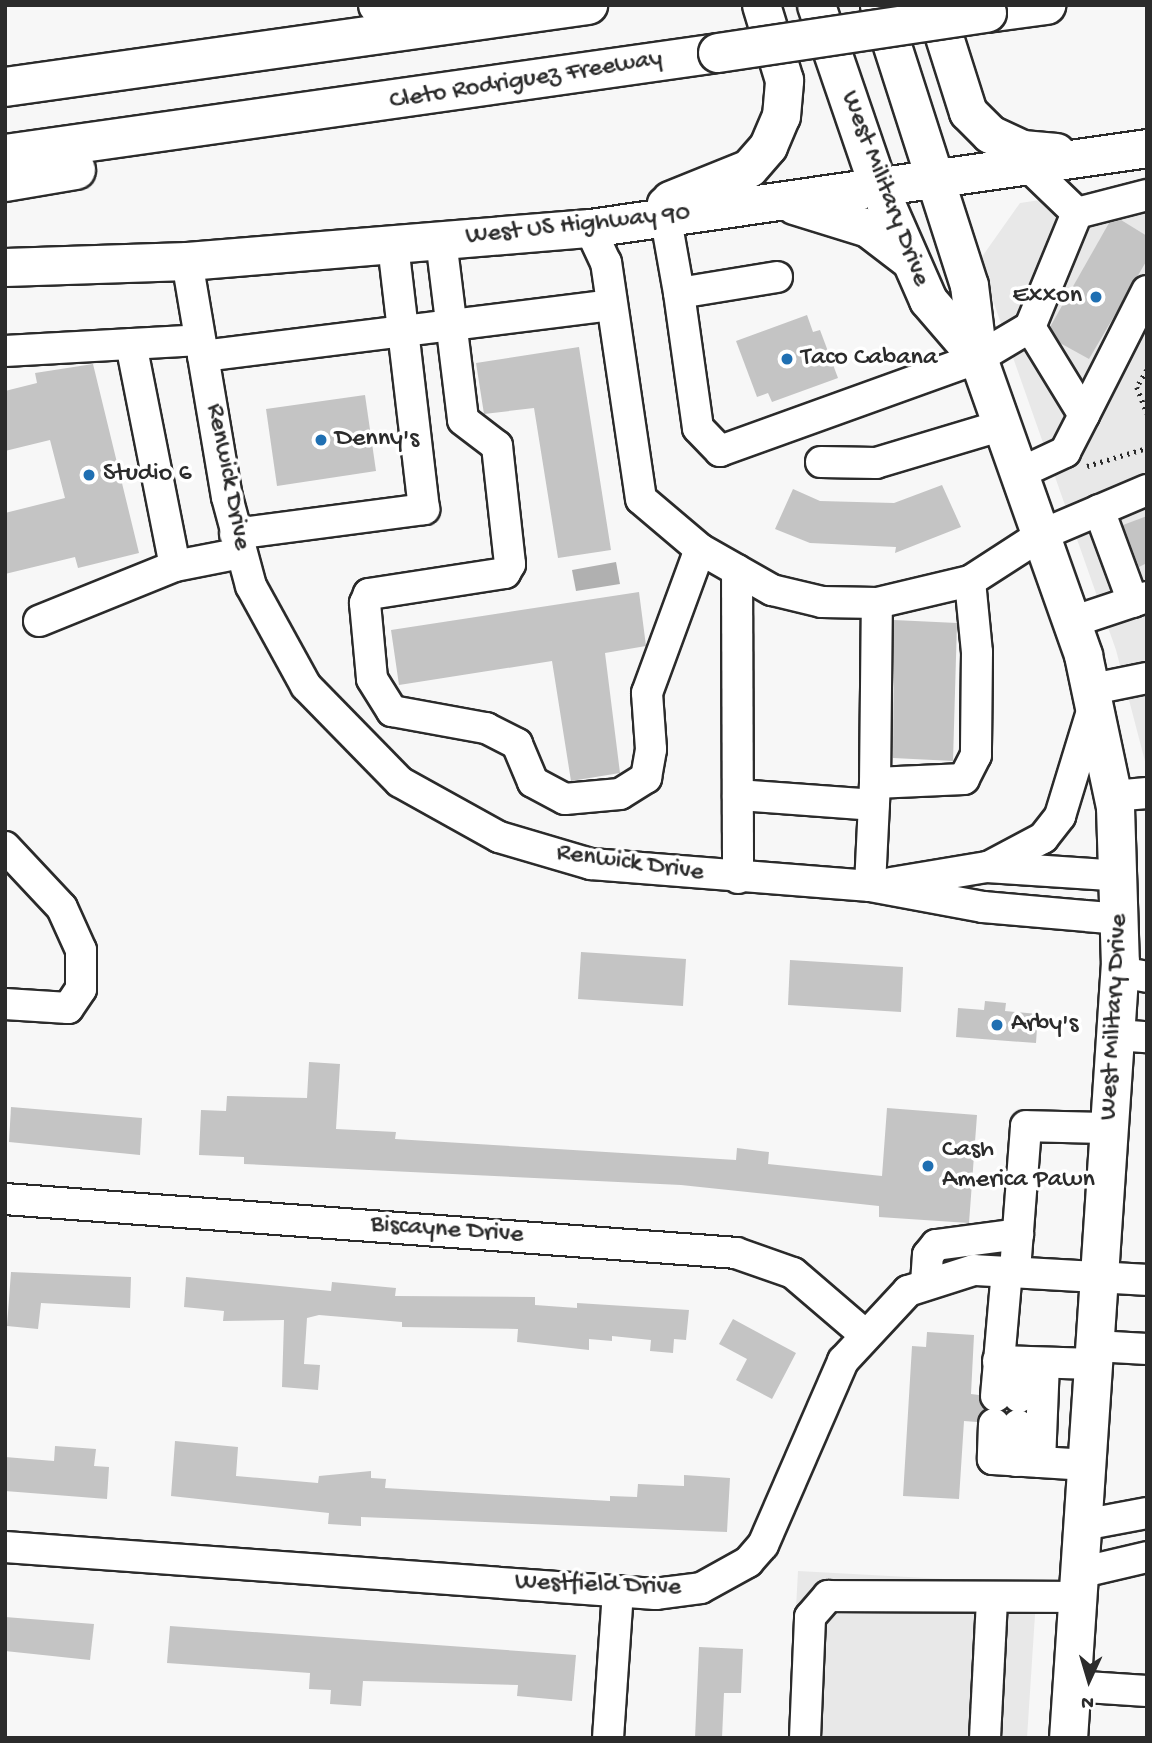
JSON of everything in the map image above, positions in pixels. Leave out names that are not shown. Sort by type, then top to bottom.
[{"type":"highway","points":[[378,5],[518,16]]},
{"type":"highway","points":[[5,87],[588,5]]},
{"type":"highway","name":"Cleto Rodriguez Freeway","points":[[5,154],[417,99],[1046,5]]},
{"type":"highway","points":[[5,182],[417,99]]},
{"type":"main road","points":[[664,210],[749,168],[768,146],[781,116],[784,80],[761,5]]},
{"type":"main road","name":"West Military Drive","points":[[816,5],[878,186],[915,265],[928,300],[978,358]]},
{"type":"main road","name":"West Military Drive","points":[[879,5],[969,285],[978,358],[1130,795],[1121,876],[1120,919],[1133,975],[1131,1036],[1110,1128],[1068,1738]]},
{"type":"main road","points":[[934,5],[968,112],[990,134],[1022,149],[1080,155]]},
{"type":"main road","name":"West US Highway 90","points":[[5,267],[187,261],[590,228],[664,210],[779,201],[937,179],[1080,155],[1147,148]]},
{"type":"main road","points":[[779,201],[868,228],[915,265]]},
{"type":"street","points":[[1026,164],[1077,213]]},
{"type":"street","points":[[1077,213],[1147,195]]},
{"type":"street","points":[[664,210],[698,428],[720,451],[978,358],[1030,327],[1077,213]]},
{"type":"street","points":[[590,228],[605,258],[640,499],[700,549],[772,590],[822,602],[877,603],[970,581],[1041,535],[1147,490]]},
{"type":"street","points":[[441,240],[463,420],[497,446],[510,565],[505,573],[369,594],[365,603],[372,679],[392,711],[486,727],[517,744],[533,782],[551,794],[620,794],[646,778],[652,749],[647,693],[700,549]]},
{"type":"street","points":[[39,621],[174,566],[238,544],[424,509],[393,244]]},
{"type":"street","name":"Renwick Drive","points":[[187,261],[238,544],[270,627],[306,686],[366,753],[437,806],[544,853],[642,871],[870,886],[983,907],[1120,919]]},
{"type":"street","points":[[679,293],[777,277]]},
{"type":"street","points":[[1020,473],[1065,452],[1147,291]]},
{"type":"street","points":[[5,351],[131,344],[202,348],[404,330],[611,305]]},
{"type":"street","points":[[1030,327],[1084,415]]},
{"type":"street","points":[[131,344],[174,566]]},
{"type":"street","points":[[821,462],[876,463],[1003,425]]},
{"type":"street","points":[[1072,622],[1140,600],[1099,510]]},
{"type":"street","points":[[737,570],[738,877]]},
{"type":"street","points":[[738,795],[875,794],[964,779],[976,755],[978,652],[970,581]]},
{"type":"street","points":[[870,886],[875,794],[877,603]]},
{"type":"street","points":[[1094,695],[1147,678]]},
{"type":"street","name":"Renwick Drive","points":[[987,867],[1027,849],[1060,816],[1094,695]]},
{"type":"street","points":[[5,847],[62,908],[81,950],[81,989],[68,1008],[5,1004]]},
{"type":"street","name":"Renwick Drive","points":[[870,886],[987,867],[1121,876]]},
{"type":"street","points":[[1028,1461],[1011,1270],[1018,1234],[1026,1126],[1110,1128]]},
{"type":"street","name":"Biscayne Drive","points":[[5,1199],[736,1253],[793,1273],[863,1333]]},
{"type":"street","points":[[926,1283],[928,1255],[936,1245],[1018,1234]]},
{"type":"street","name":"Westfield Drive","points":[[5,1547],[618,1591],[701,1588],[748,1562],[780,1516],[824,1400],[863,1333],[908,1290],[926,1283],[1011,1270],[1147,1280]]},
{"type":"street","points":[[1021,1362],[1147,1349]]},
{"type":"street","points":[[1021,1362],[1007,1410],[1028,1461]]},
{"type":"street","points":[[1028,1461],[1087,1465]]},
{"type":"street","points":[[1083,1525],[1147,1513]]},
{"type":"street","points":[[806,1738],[810,1617],[828,1596],[992,1599],[1079,1585],[1147,1557]]},
{"type":"street","points":[[608,1738],[618,1591]]},
{"type":"street","points":[[985,1738],[992,1599]]},
{"type":"street","points":[[1071,1686],[1147,1692]]},
{"type":"path","points":[[1147,370],[1137,387],[1147,413]]},
{"type":"path","points":[[1086,463],[1094,468],[1147,448]]},
{"type":"shaded area","points":[[1147,184],[1147,769],[1116,650],[979,261],[1020,203]]},
{"type":"shaded area","points":[[616,562],[620,584],[576,591],[572,570]]},
{"type":"shaded area","points":[[798,1571],[1037,1584],[1027,1738],[789,1738]]},
{"type":"building","name":"Exxon","points":[[1121,220],[1147,236],[1147,260],[1089,359],[1060,343],[1050,327],[1109,223]]},
{"type":"building","name":"Taco Cabana","points":[[807,315],[813,332],[820,330],[838,378],[772,402],[768,393],[757,397],[736,341]]},
{"type":"building","points":[[579,347],[611,550],[558,558],[534,408],[484,414],[476,363]]},
{"type":"building","name":"Studio 6","points":[[93,364],[139,553],[78,568],[75,557],[5,574],[5,513],[65,498],[50,440],[5,451],[5,391],[37,383],[35,373]]},
{"type":"building","name":"Denny's","points":[[365,395],[376,471],[277,486],[266,409]]},
{"type":"building","points":[[942,485],[961,527],[895,553],[896,547],[810,543],[775,529],[793,489],[820,501],[894,503]]},
{"type":"building","points":[[1147,516],[1147,563],[1139,567],[1123,525]]},
{"type":"building","points":[[639,592],[646,646],[605,653],[620,773],[571,781],[552,661],[399,685],[391,630]]},
{"type":"building","points":[[894,620],[957,623],[953,761],[893,758]]},
{"type":"building","points":[[581,952],[686,959],[683,1006],[578,999]]},
{"type":"building","points":[[790,960],[903,967],[901,1012],[788,1005]]},
{"type":"building","name":"Arby's","points":[[985,1001],[1006,1003],[1005,1011],[1038,1014],[1036,1043],[956,1037],[958,1008],[984,1010]]},
{"type":"building","points":[[309,1062],[340,1064],[336,1129],[396,1132],[395,1139],[736,1160],[737,1148],[769,1152],[768,1164],[882,1176],[887,1108],[977,1115],[969,1223],[879,1217],[879,1206],[681,1185],[244,1164],[244,1157],[199,1155],[201,1110],[226,1111],[227,1096],[307,1098]]},
{"type":"building","points":[[11,1107],[142,1118],[140,1155],[9,1142]]},
{"type":"building","points":[[11,1272],[131,1277],[130,1308],[41,1303],[38,1329],[7,1326]]},
{"type":"building","points":[[186,1277],[331,1291],[332,1282],[396,1288],[395,1296],[535,1297],[535,1305],[577,1308],[577,1303],[689,1310],[686,1340],[674,1339],[673,1353],[650,1351],[651,1340],[612,1336],[612,1341],[589,1339],[589,1350],[517,1342],[518,1329],[402,1327],[402,1322],[319,1315],[307,1318],[304,1364],[320,1365],[318,1390],[282,1387],[284,1320],[223,1321],[224,1311],[184,1307]]},
{"type":"building","points":[[733,1319],[796,1353],[772,1399],[736,1380],[747,1359],[719,1344]]},
{"type":"building","points":[[927,1332],[974,1335],[971,1394],[979,1395],[985,1409],[977,1422],[964,1421],[959,1499],[903,1496],[912,1346],[926,1347]]},
{"type":"building","points":[[175,1441],[238,1447],[236,1476],[318,1483],[319,1476],[371,1471],[371,1478],[386,1479],[385,1488],[610,1501],[610,1496],[637,1497],[638,1484],[684,1486],[684,1475],[730,1478],[727,1532],[361,1517],[361,1526],[328,1524],[329,1513],[171,1496]]},
{"type":"building","points":[[55,1446],[96,1449],[94,1466],[109,1467],[107,1499],[5,1491],[5,1457],[54,1461]]},
{"type":"building","points":[[5,1617],[94,1624],[90,1660],[5,1651]]},
{"type":"building","points":[[170,1626],[576,1655],[572,1701],[517,1696],[518,1685],[363,1681],[361,1706],[330,1704],[331,1690],[309,1689],[310,1673],[167,1663]]},
{"type":"building","points":[[699,1647],[743,1649],[741,1693],[724,1693],[722,1738],[695,1738]]},
{"type":"place","name":"Exxon","points":[[1096,297]]},
{"type":"place","name":"Taco Cabana","points":[[787,359]]},
{"type":"place","name":"Denny's","points":[[321,440]]},
{"type":"place","name":"Studio 6","points":[[89,475]]},
{"type":"place","name":"Arby's","points":[[997,1025]]},
{"type":"place","name":"Cash America Pawn","points":[[928,1166]]}]
